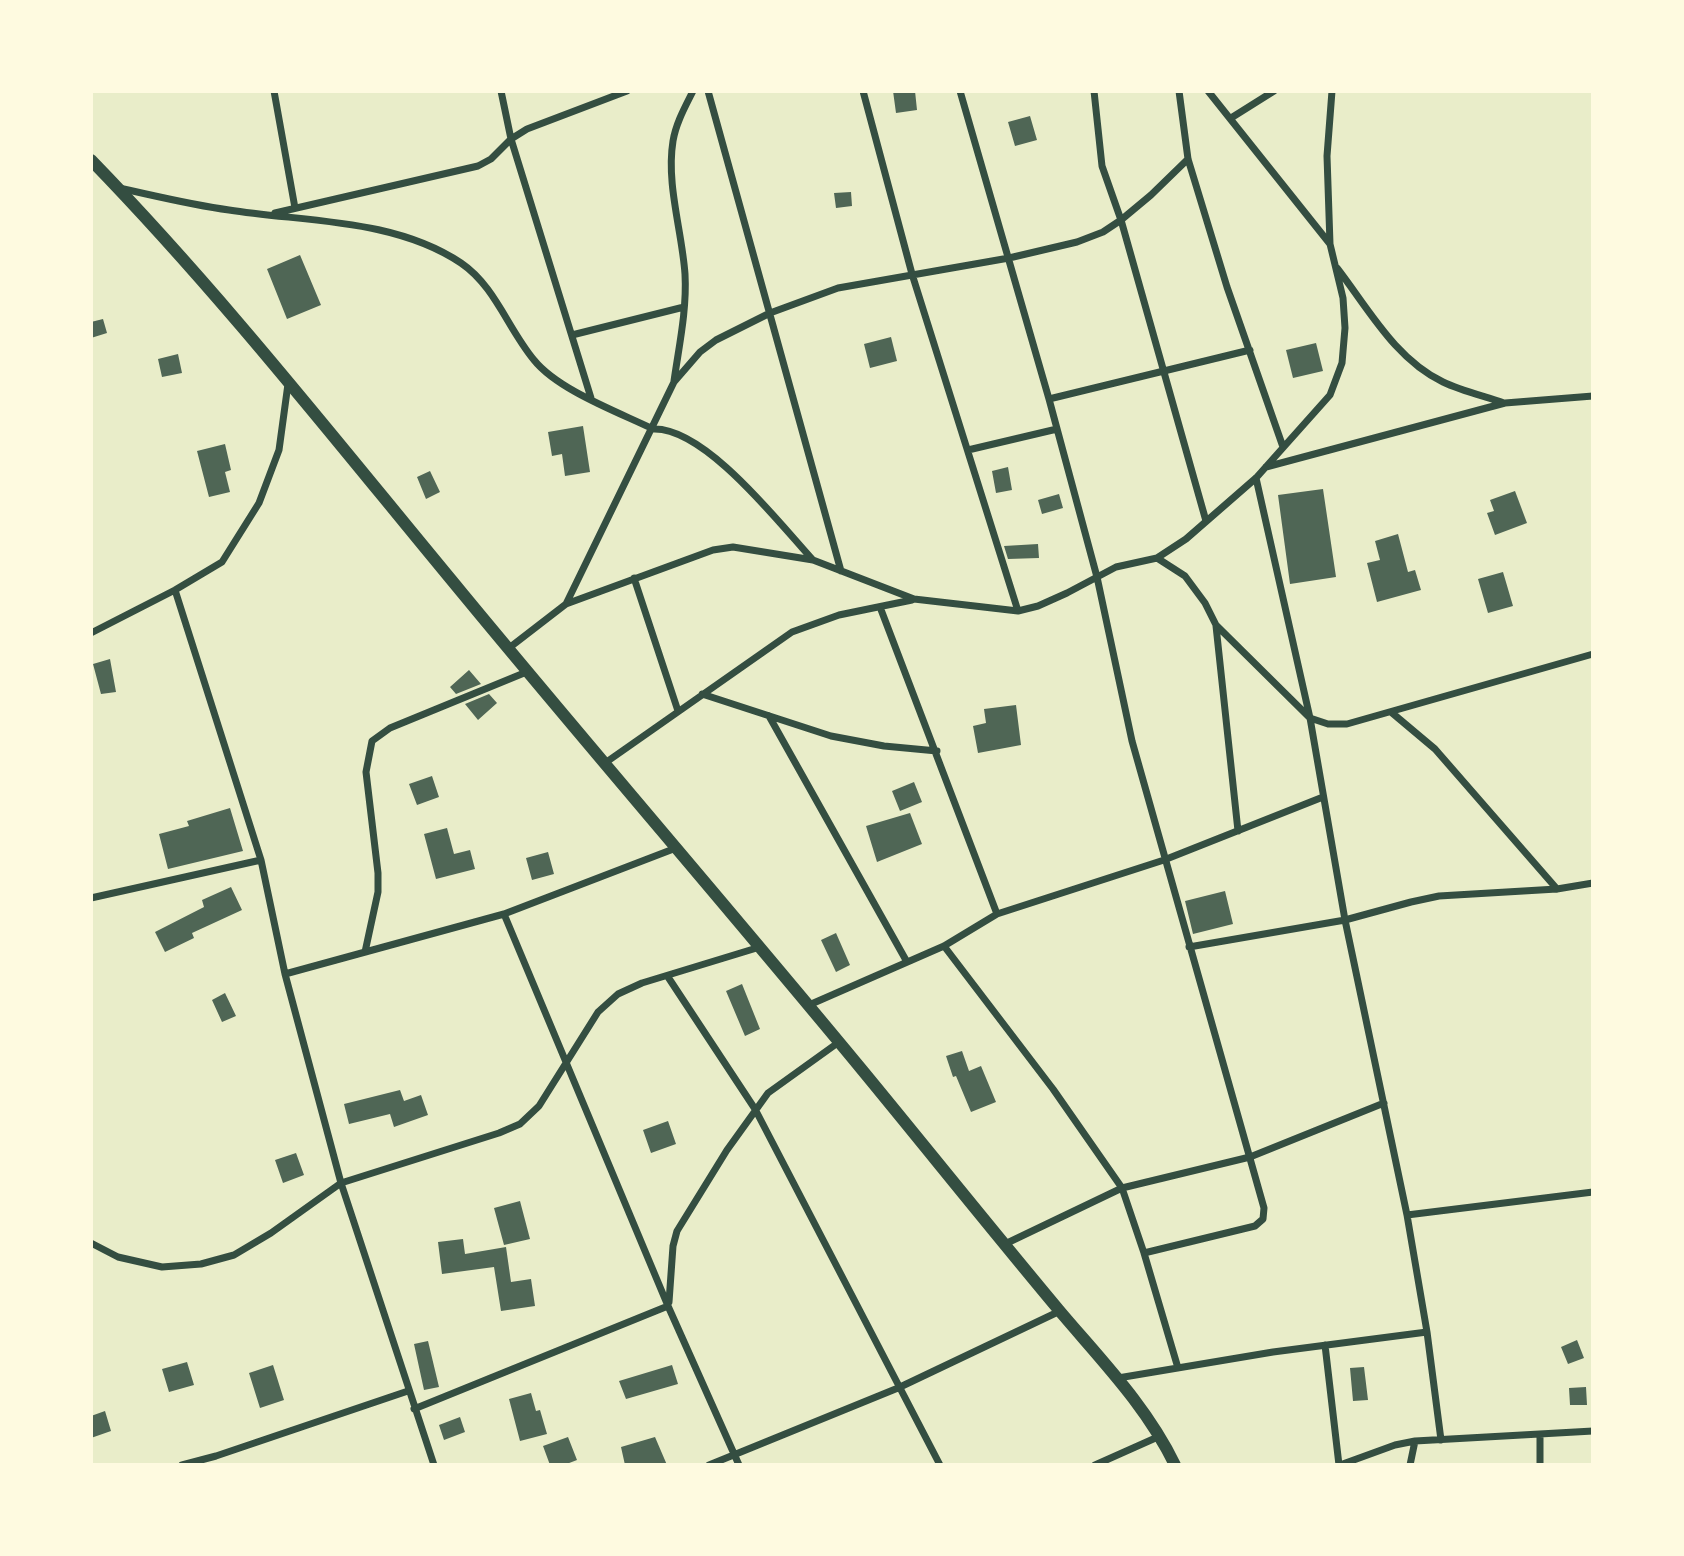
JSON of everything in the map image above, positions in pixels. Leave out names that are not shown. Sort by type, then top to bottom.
[{"type":"street","points":[[274,91],[295,208]]},
{"type":"street","points":[[501,91],[511,139],[591,398]]},
{"type":"street","points":[[270,214],[478,166],[491,159],[511,139],[527,129],[627,91]]},
{"type":"street","points":[[566,604],[674,382],[684,307],[685,275],[672,164],[673,141],[678,121],[693,91]]},
{"type":"street","points":[[708,91],[841,571]]},
{"type":"street","points":[[863,91],[912,274],[1018,611]]},
{"type":"street","points":[[960,91],[1097,577],[1132,741],[1164,860],[1264,1208],[1264,1220],[1255,1226],[1144,1253]]},
{"type":"street","points":[[1094,91],[1102,166],[1121,220],[1206,522]]},
{"type":"street","points":[[1180,91],[1188,159],[1227,287],[1283,447]]},
{"type":"street","points":[[1208,91],[1330,243]]},
{"type":"street","points":[[1231,118],[1274,91]]},
{"type":"street","points":[[509,648],[566,604],[695,555],[733,547],[813,560],[914,600],[1018,611],[1038,606],[1116,567],[1157,558],[1186,539],[1256,478],[1330,395],[1342,363],[1345,328],[1343,298],[1330,243],[1327,156],[1332,91]]},
{"type":"street","points":[[674,382],[700,352],[716,340],[770,313],[838,288],[1009,258],[1077,242],[1102,232],[1151,195],[1188,159]]},
{"type":"street","points":[[91,160],[164,235],[289,382],[809,1005],[1118,1378],[1161,1436],[1175,1465]]},
{"type":"street","points":[[118,188],[230,211],[328,220],[429,245],[462,264],[484,284],[534,361],[561,384],[653,429],[665,428],[674,432],[719,461],[813,560]]},
{"type":"street","points":[[1336,266],[1399,351],[1444,383],[1505,403]]},
{"type":"street","points":[[572,335],[684,307]]},
{"type":"street","points":[[1049,399],[1163,369],[1250,350]]},
{"type":"street","points":[[91,633],[176,590],[222,562],[260,503],[279,450],[289,382]]},
{"type":"street","points":[[1264,467],[1505,403],[1593,396]]},
{"type":"street","points":[[968,450],[1057,429]]},
{"type":"street","points":[[1256,478],[1310,718],[1345,920],[1408,1215],[1441,1440]]},
{"type":"street","points":[[1157,558],[1185,576],[1205,603],[1216,625],[1310,718],[1328,724],[1348,724],[1593,654]]},
{"type":"street","points":[[634,578],[678,711]]},
{"type":"street","points":[[176,590],[261,860],[285,974],[341,1183],[408,1391],[435,1465]]},
{"type":"street","points":[[605,762],[792,632],[839,615],[914,600]]},
{"type":"street","points":[[880,607],[998,915]]},
{"type":"street","points":[[1216,625],[1238,831]]},
{"type":"street","points":[[365,952],[378,892],[366,772],[372,741],[390,728],[529,671]]},
{"type":"street","points":[[702,694],[831,736],[884,746],[937,751]]},
{"type":"street","points":[[1391,712],[1442,757],[1558,889]]},
{"type":"street","points":[[769,716],[907,962]]},
{"type":"street","points":[[809,1005],[944,946],[998,915],[1164,860],[1324,797]]},
{"type":"street","points":[[285,974],[504,914],[676,848]]},
{"type":"street","points":[[91,898],[261,860]]},
{"type":"street","points":[[1189,947],[1345,920],[1438,896],[1558,889],[1593,884]]},
{"type":"street","points":[[504,914],[668,1306],[739,1465]]},
{"type":"street","points":[[944,946],[1053,1089],[1122,1188],[1178,1368]]},
{"type":"street","points":[[91,1242],[118,1257],[162,1266],[201,1264],[234,1255],[341,1183],[520,1124],[538,1106],[598,1012],[618,994],[760,947]]},
{"type":"street","points":[[668,977],[755,1109],[940,1465]]},
{"type":"street","points":[[668,1306],[673,1246],[677,1231],[755,1109],[768,1093],[839,1042]]},
{"type":"street","points":[[1005,1244],[1122,1188],[1250,1157],[1384,1103]]},
{"type":"street","points":[[1408,1215],[1593,1192]]},
{"type":"street","points":[[414,1409],[668,1306]]},
{"type":"street","points":[[709,1465],[898,1388],[1060,1311]]},
{"type":"street","points":[[1118,1378],[1325,1345],[1427,1332]]},
{"type":"street","points":[[1325,1345],[1340,1465],[1395,1445],[1415,1441],[1593,1431]]},
{"type":"street","points":[[183,1465],[408,1391]]},
{"type":"street","points":[[1540,1435],[1540,1465]]},
{"type":"street","points":[[1095,1465],[1161,1436]]},
{"type":"street","points":[[1410,1465],[1415,1441]]},
{"type":"street","points":[[216,1456],[218,1465]]},
{"type":"building","points":[[893,91],[915,91],[917,110],[896,113]]},
{"type":"building","points":[[1030,116],[1037,140],[1015,146],[1008,122]]},
{"type":"building","points":[[851,192],[852,206],[836,208],[834,193]]},
{"type":"building","points":[[300,255],[321,305],[287,319],[267,269]]},
{"type":"building","points":[[103,319],[107,333],[91,338],[91,322]]},
{"type":"building","points":[[891,337],[897,361],[870,368],[864,344]]},
{"type":"building","points":[[1316,343],[1323,371],[1293,378],[1286,350]]},
{"type":"building","points":[[178,354],[182,373],[162,377],[158,359]]},
{"type":"building","points":[[583,426],[590,472],[565,476],[562,454],[552,456],[548,432]]},
{"type":"building","points":[[225,444],[231,470],[225,472],[230,492],[209,497],[197,451]]},
{"type":"building","points":[[1008,467],[1012,490],[996,493],[992,471]]},
{"type":"building","points":[[430,471],[440,492],[426,499],[417,477]]},
{"type":"building","points":[[1323,489],[1336,577],[1290,584],[1278,495]]},
{"type":"building","points":[[1515,491],[1527,523],[1495,535],[1487,513],[1494,511],[1490,500]]},
{"type":"building","points":[[1059,494],[1063,508],[1042,514],[1038,500]]},
{"type":"building","points":[[1398,534],[1408,572],[1415,570],[1421,590],[1377,602],[1367,563],[1380,560],[1375,541]]},
{"type":"building","points":[[1038,544],[1039,558],[1008,559],[1004,546]]},
{"type":"building","points":[[1503,572],[1513,606],[1488,613],[1478,579]]},
{"type":"building","points":[[110,659],[116,692],[101,694],[93,664]]},
{"type":"building","points":[[469,670],[481,684],[456,694],[450,687]]},
{"type":"building","points":[[489,694],[497,703],[478,720],[465,704]]},
{"type":"building","points":[[1016,705],[1021,745],[978,753],[973,726],[986,723],[984,709]]},
{"type":"building","points":[[432,776],[439,797],[417,805],[409,784]]},
{"type":"building","points":[[914,782],[922,802],[900,811],[892,791]]},
{"type":"building","points":[[230,808],[243,851],[168,869],[159,834],[189,826],[187,821]]},
{"type":"building","points":[[910,813],[922,844],[877,862],[866,826]]},
{"type":"building","points":[[447,828],[454,854],[470,850],[475,869],[436,879],[424,834]]},
{"type":"building","points":[[548,852],[554,874],[532,880],[526,858]]},
{"type":"building","points":[[231,887],[242,910],[192,933],[194,938],[165,952],[155,932],[204,907],[202,900]]},
{"type":"building","points":[[1225,891],[1233,924],[1193,934],[1185,901]]},
{"type":"building","points":[[836,933],[850,965],[836,972],[821,940]]},
{"type":"building","points":[[742,984],[760,1029],[745,1036],[726,991]]},
{"type":"building","points":[[225,993],[236,1016],[222,1022],[212,1000]]},
{"type":"building","points":[[962,1051],[969,1071],[981,1066],[996,1102],[971,1112],[956,1076],[953,1077],[946,1056]]},
{"type":"building","points":[[400,1090],[404,1101],[421,1095],[428,1115],[394,1127],[390,1114],[349,1124],[344,1104]]},
{"type":"building","points":[[668,1121],[676,1144],[651,1153],[643,1130]]},
{"type":"building","points":[[296,1153],[304,1175],[283,1183],[275,1160]]},
{"type":"building","points":[[520,1201],[530,1239],[504,1245],[494,1208]]},
{"type":"building","points":[[463,1239],[465,1254],[506,1247],[511,1282],[531,1279],[535,1306],[501,1311],[494,1267],[442,1274],[438,1242]]},
{"type":"building","points":[[1577,1340],[1584,1358],[1568,1364],[1561,1347]]},
{"type":"building","points":[[428,1341],[439,1387],[424,1390],[414,1344]]},
{"type":"building","points":[[187,1362],[194,1385],[169,1392],[162,1369]]},
{"type":"building","points":[[273,1365],[284,1400],[260,1408],[249,1373]]},
{"type":"building","points":[[672,1365],[678,1384],[626,1399],[619,1381]]},
{"type":"building","points":[[1364,1367],[1368,1400],[1353,1401],[1350,1368]]},
{"type":"building","points":[[1586,1387],[1587,1405],[1570,1405],[1569,1388]]},
{"type":"building","points":[[531,1393],[536,1411],[540,1410],[547,1434],[520,1441],[509,1399]]},
{"type":"building","points":[[105,1411],[111,1431],[91,1438],[91,1416]]},
{"type":"building","points":[[460,1417],[465,1432],[444,1440],[439,1425]]},
{"type":"building","points":[[568,1437],[577,1460],[564,1465],[550,1465],[543,1446]]},
{"type":"building","points":[[655,1437],[667,1465],[625,1465],[621,1447]]}]
